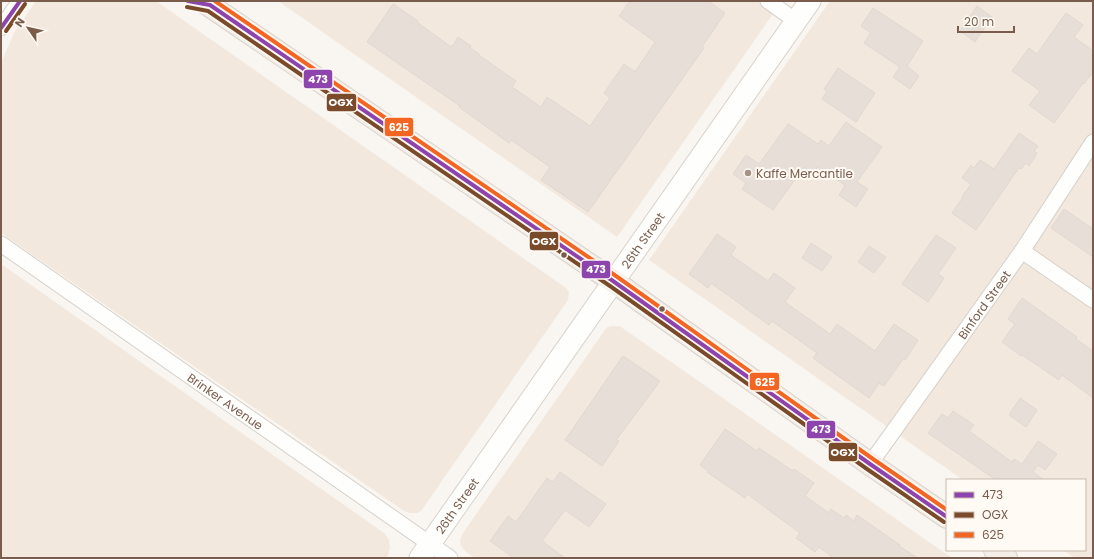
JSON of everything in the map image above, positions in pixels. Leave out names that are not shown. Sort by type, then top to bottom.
[{"type":"main road","points":[[188,1],[207,2],[613,281],[946,516]]},
{"type":"main road","points":[[996,551],[1006,558]]},
{"type":"street","points":[[1,28],[20,1]]},
{"type":"street","points":[[768,1],[796,20]]},
{"type":"street","name":"26th Street","points":[[425,551],[810,1]]},
{"type":"street","name":"Binford Street","points":[[870,464],[1022,251],[1093,142]]},
{"type":"street","name":"Brinker Avenue","points":[[1,244],[425,551],[450,558]]},
{"type":"street","points":[[1022,251],[1093,300]]},
{"type":"shaded area","points":[[36,1],[156,1],[566,288],[569,292],[568,300],[421,511],[417,513],[410,513],[404,511],[1,233],[1,63],[14,33]]},
{"type":"shaded area","points":[[278,1],[782,1],[617,237]]},
{"type":"shaded area","points":[[830,1],[1093,1],[1093,558],[1075,558],[1064,551],[1086,551],[1086,479],[962,479],[649,260]]},
{"type":"shaded area","points":[[1,264],[384,533],[389,540],[390,548],[387,558],[1,558]]},
{"type":"shaded area","points":[[612,326],[621,327],[952,558],[475,558],[466,552],[461,546],[460,540],[463,533],[605,330]]},
{"type":"building","points":[[630,1],[708,1],[725,13],[702,47],[704,48],[588,212],[541,180],[550,167],[511,140],[509,143],[459,107],[460,106],[367,42],[393,4],[418,21],[417,22],[451,47],[458,37],[471,46],[470,48],[479,55],[516,81],[512,87],[541,107],[547,97],[590,126],[610,98],[604,93],[624,64],[635,72],[655,42],[619,16]]},
{"type":"building","points":[[977,6],[992,17],[975,42],[960,31]]},
{"type":"building","points":[[873,8],[923,41],[907,66],[919,76],[910,89],[893,77],[900,67],[864,43],[871,33],[861,26]]},
{"type":"building","points":[[1066,13],[1083,25],[1074,37],[1093,51],[1093,72],[1084,84],[1083,83],[1054,123],[1029,105],[1040,91],[1012,71],[1029,48],[1037,54]]},
{"type":"building","points":[[838,68],[875,93],[856,122],[822,99],[827,91],[824,89]]},
{"type":"building","points":[[846,122],[882,147],[857,182],[868,189],[856,207],[839,195],[845,185],[818,167],[813,174],[804,167],[773,210],[742,189],[746,183],[733,174],[746,155],[759,164],[788,124],[818,144],[821,140],[829,146]]},
{"type":"building","points":[[1019,133],[1038,146],[1034,151],[1037,153],[1029,166],[1026,163],[1021,169],[1019,168],[976,230],[952,213],[971,184],[962,178],[971,165],[974,168],[980,160],[994,169]]},
{"type":"building","points":[[1064,209],[1093,229],[1093,257],[1051,228]]},
{"type":"building","points":[[717,234],[736,247],[731,255],[768,281],[774,273],[795,288],[785,302],[830,334],[837,324],[875,351],[894,324],[918,340],[905,360],[903,359],[884,386],[879,383],[869,398],[813,358],[817,353],[772,321],[769,325],[711,283],[708,288],[689,274]]},
{"type":"building","points":[[936,235],[956,248],[938,274],[944,278],[928,302],[902,284]]},
{"type":"building","points":[[811,243],[832,257],[822,271],[802,258]]},
{"type":"building","points":[[869,246],[886,257],[874,273],[858,262]]},
{"type":"building","points":[[1022,298],[1077,337],[1076,339],[1093,351],[1093,398],[1062,375],[1059,380],[1002,342],[1015,324],[1008,319]]},
{"type":"building","points":[[623,356],[660,381],[616,440],[619,441],[602,466],[565,440]]},
{"type":"building","points":[[1020,398],[1037,410],[1026,427],[1009,415]]},
{"type":"building","points":[[953,411],[974,425],[969,431],[1012,462],[1014,459],[1022,464],[1038,441],[1057,454],[1045,470],[1038,465],[1033,472],[1043,479],[995,479],[928,433],[942,414],[948,418]]},
{"type":"building","points":[[725,429],[757,451],[759,448],[814,483],[805,496],[829,513],[831,509],[844,518],[846,515],[854,521],[857,515],[918,558],[834,558],[819,547],[815,552],[796,538],[800,533],[747,494],[745,498],[707,472],[708,471],[700,465]]},
{"type":"building","points":[[560,472],[606,504],[589,527],[565,510],[542,541],[565,558],[514,558],[490,541],[508,516],[516,522],[547,478],[553,482]]},
{"type":"transit line","name":"473","points":[[1,28],[20,1]]},
{"type":"transit line","name":"473","points":[[188,1],[210,5],[613,281],[946,516]]},
{"type":"transit line","name":"625","points":[[215,1],[616,276],[946,509]]},
{"type":"transit line","name":"OGX","points":[[6,31],[25,4]]},
{"type":"transit line","name":"OGX","points":[[187,7],[208,11],[610,286],[944,522]]},
{"type":"place","name":"Kaffe Mercantile","points":[[748,173]]}]
